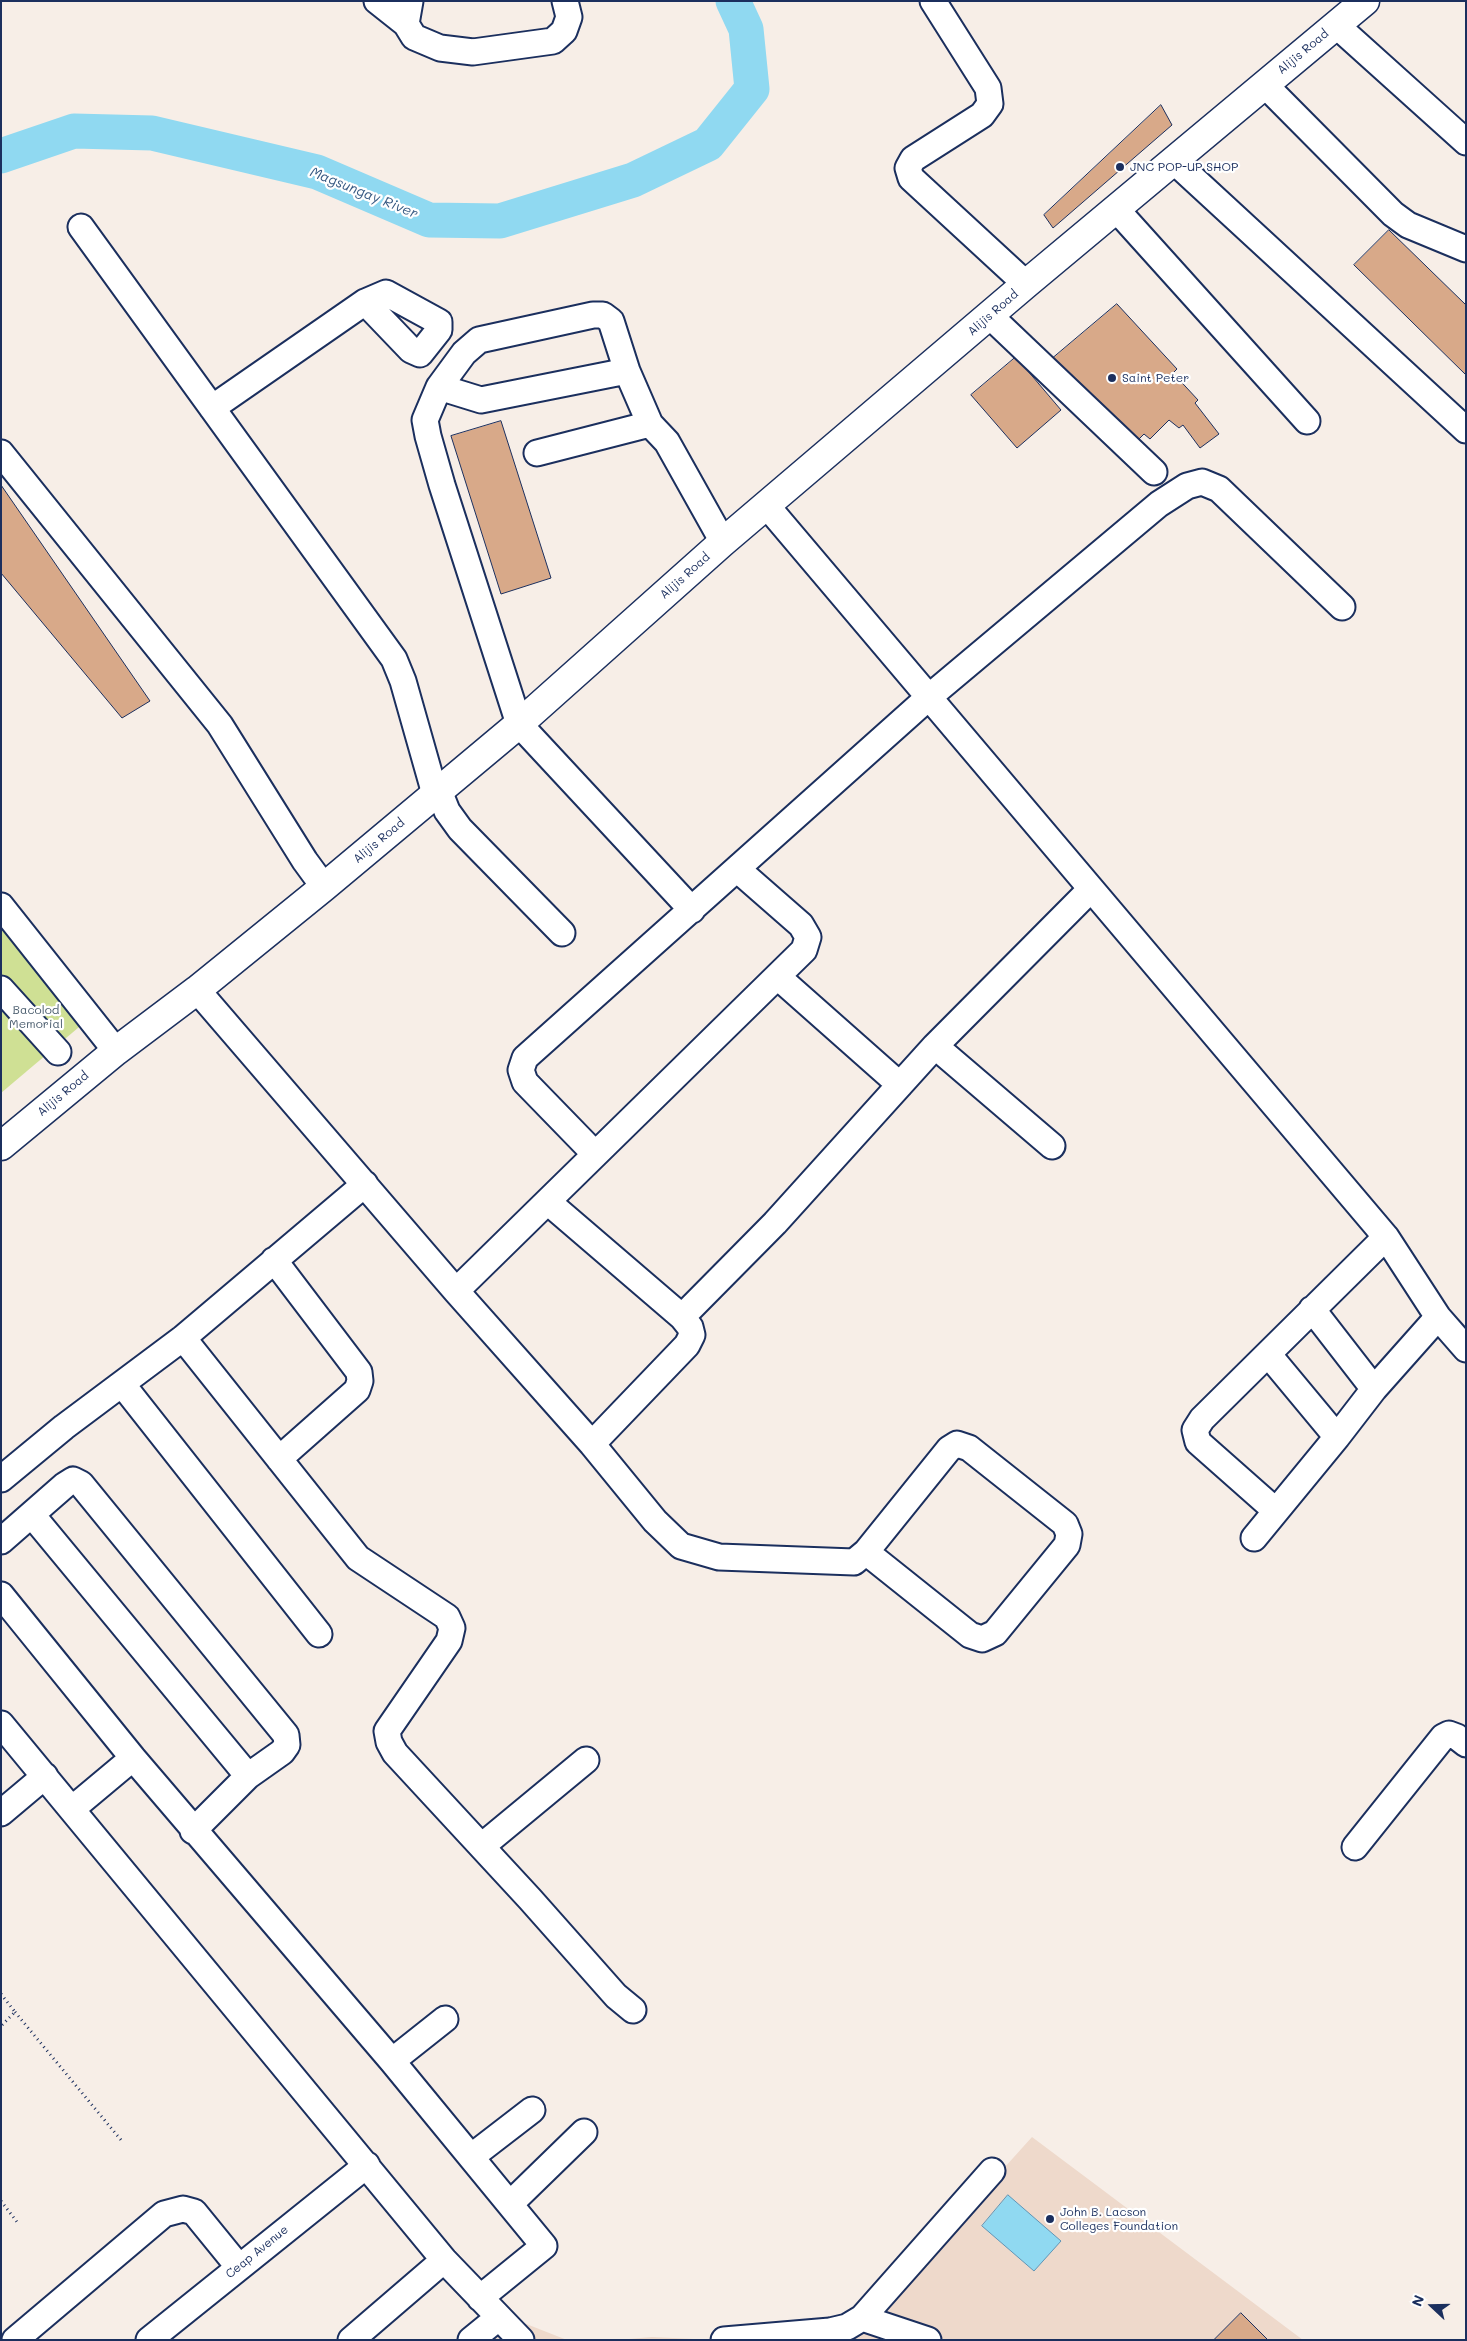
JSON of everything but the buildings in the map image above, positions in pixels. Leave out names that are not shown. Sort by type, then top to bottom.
[{"type":"main road","name":"Alijis Road","points":[[1,1146],[116,1051],[197,990],[324,887],[519,724],[723,542],[1026,284],[1365,1]]},
{"type":"street","points":[[377,1],[408,13],[414,37],[440,48],[473,52],[553,41],[564,31],[569,17],[565,1]]},
{"type":"street","points":[[933,1],[988,88],[990,104],[982,115],[913,159],[908,168],[911,178],[1026,284]]},
{"type":"street","points":[[1336,25],[1466,142]]},
{"type":"street","points":[[1265,84],[1393,214],[1408,225],[1466,249]]},
{"type":"street","points":[[1174,161],[1466,430]]},
{"type":"street","points":[[1116,209],[1307,420]]},
{"type":"street","points":[[80,227],[394,660],[403,681],[437,792],[447,811],[460,829],[562,934]]},
{"type":"street","points":[[212,408],[365,302]]},
{"type":"street","points":[[692,910],[519,724],[428,436],[425,420],[439,387],[464,353],[480,340],[593,315],[603,315],[611,321],[627,371],[650,424],[666,442],[723,542]]},
{"type":"street","points":[[990,316],[1154,472]]},
{"type":"street","points":[[439,387],[481,400],[627,371]]},
{"type":"street","points":[[537,453],[650,424]]},
{"type":"street","points":[[1,453],[220,725],[305,861],[324,887]]},
{"type":"street","points":[[596,1154],[525,1082],[521,1070],[525,1058],[929,697],[1159,504],[1187,486],[1202,482],[1219,489],[1342,607]]},
{"type":"street","points":[[767,506],[1386,1237],[1438,1317],[1466,1349]]},
{"type":"street","points":[[456,1291],[804,950],[808,937],[801,925],[737,869]]},
{"type":"street","points":[[682,1317],[775,1224],[934,1046],[1091,889]]},
{"type":"street","points":[[1,906],[116,1051]]},
{"type":"street","points":[[778,977],[900,1085]]},
{"type":"street","points":[[1,989],[58,1052]]},
{"type":"street","points":[[197,990],[456,1291],[592,1444],[655,1521],[681,1546],[719,1557],[840,1563],[854,1562],[866,1552],[949,1449],[957,1444],[969,1448],[1065,1524],[1069,1534],[1067,1544],[995,1633],[982,1639],[970,1635],[866,1552]]},
{"type":"street","points":[[934,1046],[1052,1146]]},
{"type":"street","points":[[1,1479],[64,1427],[183,1338],[365,1184]]},
{"type":"street","points":[[548,1202],[682,1317],[690,1327],[692,1335],[687,1345],[592,1444]]},
{"type":"street","points":[[1276,1511],[1198,1442],[1195,1430],[1202,1419],[1386,1237]]},
{"type":"street","points":[[274,1260],[359,1372],[360,1382],[357,1390],[279,1459]]},
{"type":"street","points":[[1312,1309],[1374,1389]]},
{"type":"street","points":[[1254,1538],[1374,1389],[1438,1317]]},
{"type":"street","points":[[183,1338],[358,1558],[446,1617],[452,1628],[449,1641],[387,1731],[389,1742],[395,1753],[482,1846],[616,1996],[633,2010]]},
{"type":"street","points":[[1268,1354],[1337,1437]]},
{"type":"street","points":[[122,1384],[319,1634]]},
{"type":"street","points":[[1,1541],[73,1480],[81,1484],[286,1735],[287,1745],[282,1752],[248,1776],[194,1830]]},
{"type":"street","points":[[32,1515],[248,1776]]},
{"type":"street","points":[[1,1594],[133,1758],[392,2061],[544,2246],[480,2298]]},
{"type":"street","points":[[1,1724],[444,2260],[521,2340]]},
{"type":"street","points":[[1355,1847],[1444,1737],[1449,1734],[1466,1744]]},
{"type":"street","points":[[72,1809],[133,1758]]},
{"type":"street","points":[[482,1846],[586,1760]]},
{"type":"street","points":[[1,1813],[45,1776]]},
{"type":"street","points":[[392,2061],[445,2019]]},
{"type":"street","points":[[471,2157],[532,2110]]},
{"type":"street","points":[[510,2204],[584,2132]]},
{"type":"street","name":"Ceap Avenue","points":[[149,2340],[238,2266],[367,2165]]},
{"type":"street","points":[[724,2340],[826,2335],[847,2327],[862,2318],[992,2171]]},
{"type":"street","points":[[15,2340],[164,2214],[183,2209],[194,2212],[238,2266]]},
{"type":"street","points":[[351,2340],[444,2260]]},
{"type":"street","points":[[471,2340],[498,2318]]},
{"type":"street","points":[[862,2318],[928,2340]]},
{"type":"path","points":[[1,1994],[121,2140]]},
{"type":"path","points":[[1,2026],[15,2012]]},
{"type":"path","points":[[1,2201],[17,2222]]},
{"type":"shaded area","name":"John B. Lacson Colleges Foundation","points":[[1032,2137],[1303,2340],[812,2340],[885,2300]]},
{"type":"shaded area","points":[[506,2316],[567,2340],[472,2340]]},
{"type":"shaded area","points":[[652,2337],[715,2340],[617,2340]]},
{"type":"green space","name":"Bacolod Memorial","points":[[1,917],[85,1022],[1,1093]]},
{"type":"water","points":[[1008,2195],[1061,2241],[1034,2271],[982,2226]]},
{"type":"waterway","name":"Magsungay River","points":[[1,156],[74,131],[152,133],[317,172],[429,220],[500,221],[633,180],[708,144],[752,89],[746,29],[733,1]]},
{"type":"place","name":"JNC POP-UP SHOP","points":[[1120,167]]},
{"type":"place","name":"Saint Peter","points":[[1112,378]]},
{"type":"place","name":"John B. Lacson Colleges Foundation","points":[[1050,2219]]}]
